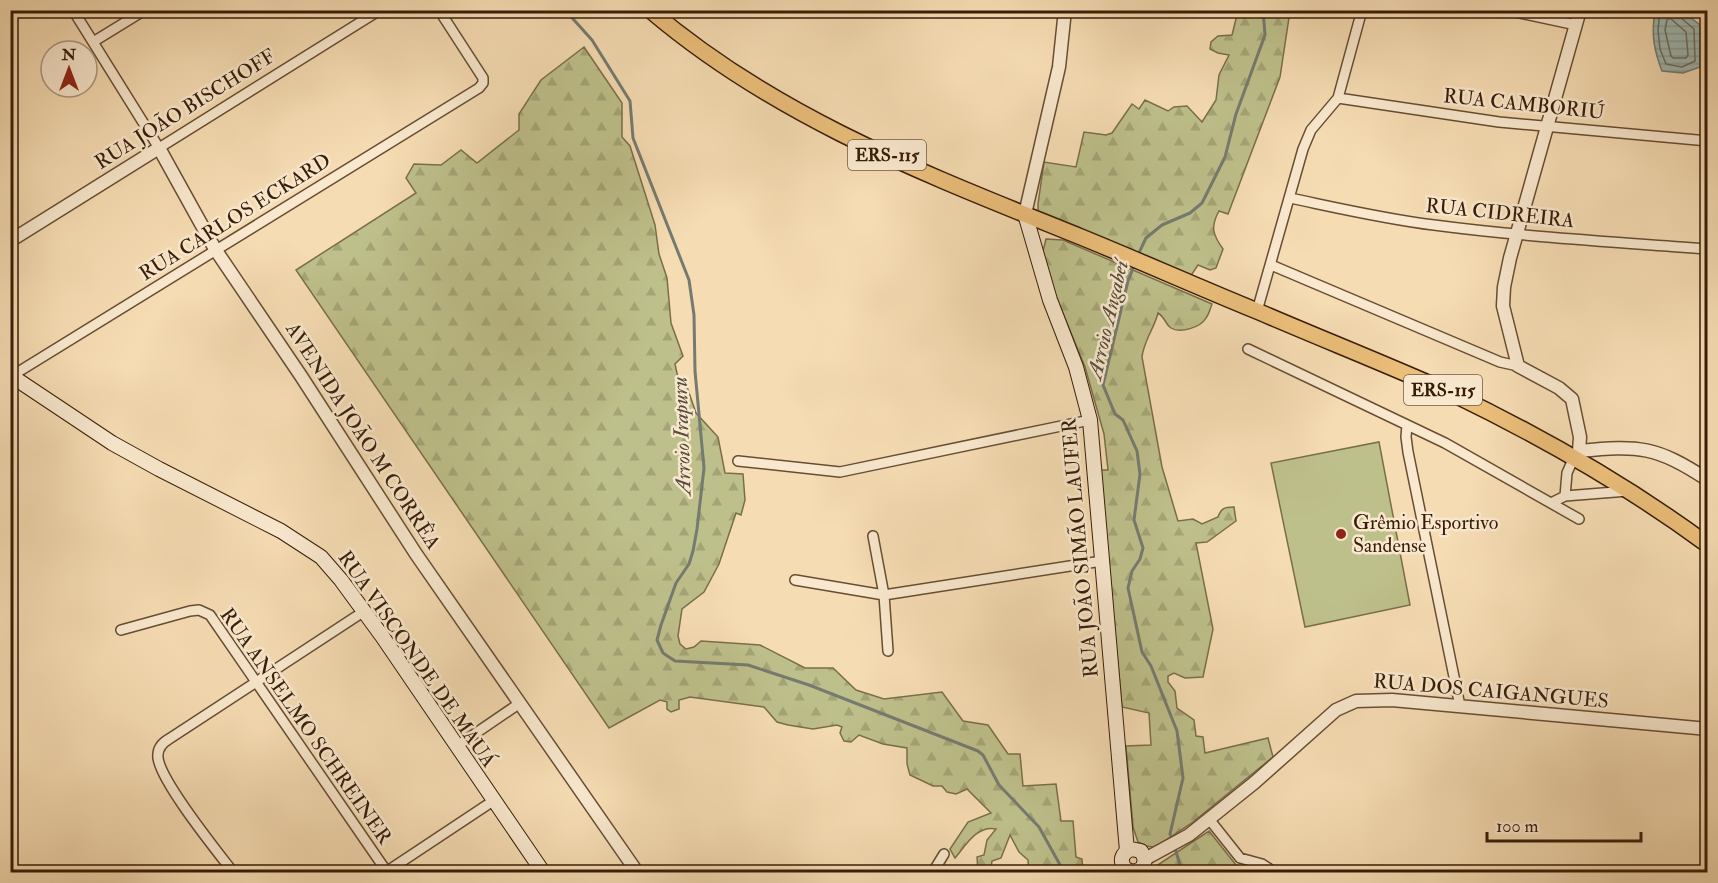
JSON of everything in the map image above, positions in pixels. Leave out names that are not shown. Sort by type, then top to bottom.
[{"type":"main road","name":"ERS-115","points":[[650,10],[722,66],[809,119],[853,141],[1453,394],[1576,454],[1707,545]]},
{"type":"main road","name":"RUA JOÃO SIMÃO LAUFER","points":[[1024,214],[1050,300],[1076,367],[1090,420],[1127,850],[1121,859],[1122,865],[1136,870]]},
{"type":"main road","name":"RUA VISCONDE DE MAUÁ","points":[[11,376],[112,443],[302,543],[321,557],[333,569],[458,746],[543,873]]},
{"type":"main road","points":[[1127,850],[1141,851],[1136,870]]},
{"type":"street","name":"AVENIDA JOÃO M CORRÊA","points":[[73,10],[91,39]]},
{"type":"street","points":[[98,39],[145,10]]},
{"type":"street","name":"RUA JOÃO BISCHOFF","points":[[10,241],[380,10]]},
{"type":"street","name":"RUA CARLOS ECKARD","points":[[11,376],[479,88],[483,83],[483,78],[439,10]]},
{"type":"street","points":[[1024,214],[1059,67],[1065,10]]},
{"type":"street","points":[[1257,311],[1303,149],[1311,130],[1338,98],[1362,10]]},
{"type":"street","points":[[1506,10],[1576,25]]},
{"type":"street","points":[[1518,366],[1503,306],[1504,287],[1580,10]]},
{"type":"street","name":"AVENIDA JOÃO M CORRÊA","points":[[99,52],[159,148],[215,249],[302,376],[416,554],[637,873]]},
{"type":"street","name":"RUA CAMBORIÚ","points":[[1338,98],[1498,122],[1707,141]]},
{"type":"street","name":"RUA CIDREIRA","points":[[1290,198],[1386,218],[1517,234],[1707,249]]},
{"type":"street","points":[[1271,265],[1500,362],[1518,366],[1569,396],[1580,429],[1576,454],[1566,478],[1565,496]]},
{"type":"street","points":[[1248,348],[1445,443],[1579,519]]},
{"type":"street","points":[[738,461],[840,472],[1090,420]]},
{"type":"street","points":[[1407,424],[1406,437],[1410,463],[1460,706]]},
{"type":"street","points":[[1576,454],[1627,447],[1653,451],[1685,465],[1707,480]]},
{"type":"street","points":[[1551,503],[1565,496],[1630,491]]},
{"type":"street","points":[[873,536],[884,596],[888,651]]},
{"type":"street","points":[[795,580],[884,596],[1102,561]]},
{"type":"street","name":"RUA ANSELMO SCHREINER","points":[[121,630],[190,611],[205,612],[218,624],[386,872]]},
{"type":"street","points":[[233,873],[181,801],[162,769],[158,757],[159,748],[169,739],[363,612]]},
{"type":"street","name":"RUA DOS CAIGANGUES","points":[[1136,870],[1189,835],[1254,783],[1316,726],[1347,703],[1392,700],[1707,729]]},
{"type":"street","points":[[458,746],[520,703]]},
{"type":"street","points":[[386,872],[493,801]]},
{"type":"street","points":[[1209,819],[1240,858],[1262,864],[1274,873]]},
{"type":"street","points":[[933,873],[944,854]]},
{"type":"green space","points":[[1238,11],[1290,11],[1280,77],[1228,214],[1219,211],[1214,222],[1215,235],[1223,249],[1216,268],[1210,270],[1198,265],[1190,277],[1038,212],[1044,162],[1076,167],[1084,132],[1106,135],[1112,133],[1132,104],[1139,109],[1145,100],[1168,111],[1174,107],[1187,106],[1202,122],[1216,100],[1219,75],[1229,55],[1210,49],[1211,42],[1218,36],[1232,35]]},
{"type":"green space","points":[[584,47],[622,103],[622,137],[630,146],[655,225],[659,254],[667,278],[671,323],[683,356],[675,364],[678,378],[686,384],[696,413],[718,437],[725,473],[743,474],[745,500],[741,515],[736,513],[719,564],[704,592],[682,609],[678,636],[680,644],[686,649],[694,647],[701,641],[760,645],[805,668],[833,668],[856,690],[884,699],[942,692],[963,721],[988,725],[1008,754],[1020,754],[1023,786],[1056,784],[1061,821],[1073,821],[1076,857],[1082,859],[1083,872],[1029,872],[1028,860],[1019,852],[1010,835],[1001,858],[992,861],[991,868],[986,872],[978,871],[977,857],[984,855],[987,840],[996,829],[983,830],[978,833],[955,858],[950,849],[968,822],[991,813],[967,789],[956,794],[947,792],[942,786],[933,786],[910,775],[907,748],[883,744],[859,735],[851,742],[844,741],[840,733],[842,727],[837,725],[813,729],[788,725],[777,722],[764,707],[690,697],[679,700],[679,709],[671,712],[667,709],[667,702],[660,700],[609,728],[296,270],[416,193],[406,178],[414,164],[441,165],[461,150],[477,163],[519,130],[519,114],[541,80]]},
{"type":"green space","points":[[1046,239],[1063,240],[1212,304],[1203,321],[1185,330],[1171,328],[1158,313],[1142,357],[1162,467],[1178,521],[1193,519],[1202,524],[1218,517],[1224,509],[1234,507],[1236,521],[1207,542],[1196,543],[1213,629],[1203,677],[1185,678],[1174,673],[1168,676],[1168,682],[1175,691],[1177,708],[1194,720],[1196,736],[1203,737],[1205,753],[1268,738],[1273,757],[1193,822],[1153,847],[1138,842],[1133,827],[1126,746],[1151,745],[1149,713],[1122,707],[1100,470],[1108,470],[1104,434],[1085,367],[1051,284],[1043,251]]},
{"type":"green space","name":"Grêmio Esportivo Sandense","points":[[1379,442],[1410,605],[1305,627],[1271,463]]},
{"type":"green space","points":[[1209,831],[1240,870],[1261,872],[1147,872]]},
{"type":"water","points":[[1655,12],[1685,13],[1700,25],[1700,67],[1683,73],[1662,71],[1654,42]]},
{"type":"waterway","name":"Arroio Irapuru","points":[[565,10],[592,40],[630,101],[633,138],[689,280],[694,315],[695,371],[704,468],[693,551],[689,564],[676,583],[657,640],[663,653],[675,661],[748,665],[809,685],[978,751],[983,755],[999,785],[1039,827],[1064,872]]},
{"type":"waterway","name":"Arroio Angabeí","points":[[1137,257],[1146,238],[1162,225],[1190,213],[1202,203],[1225,157],[1236,114],[1265,35],[1263,10]]},
{"type":"waterway","name":"Arroio Angabeí","points":[[1134,266],[1128,281],[1103,385],[1115,414],[1123,420],[1137,451],[1140,474],[1134,520],[1143,548],[1140,559],[1132,571],[1128,588],[1142,652],[1151,666],[1177,731],[1183,778],[1170,834],[1173,842]]},
{"type":"waterway","name":"Arroio Angabeí","points":[[1175,848],[1182,872]]},
{"type":"place","name":"Grêmio Esportivo Sandense","points":[[1341,534]]}]
